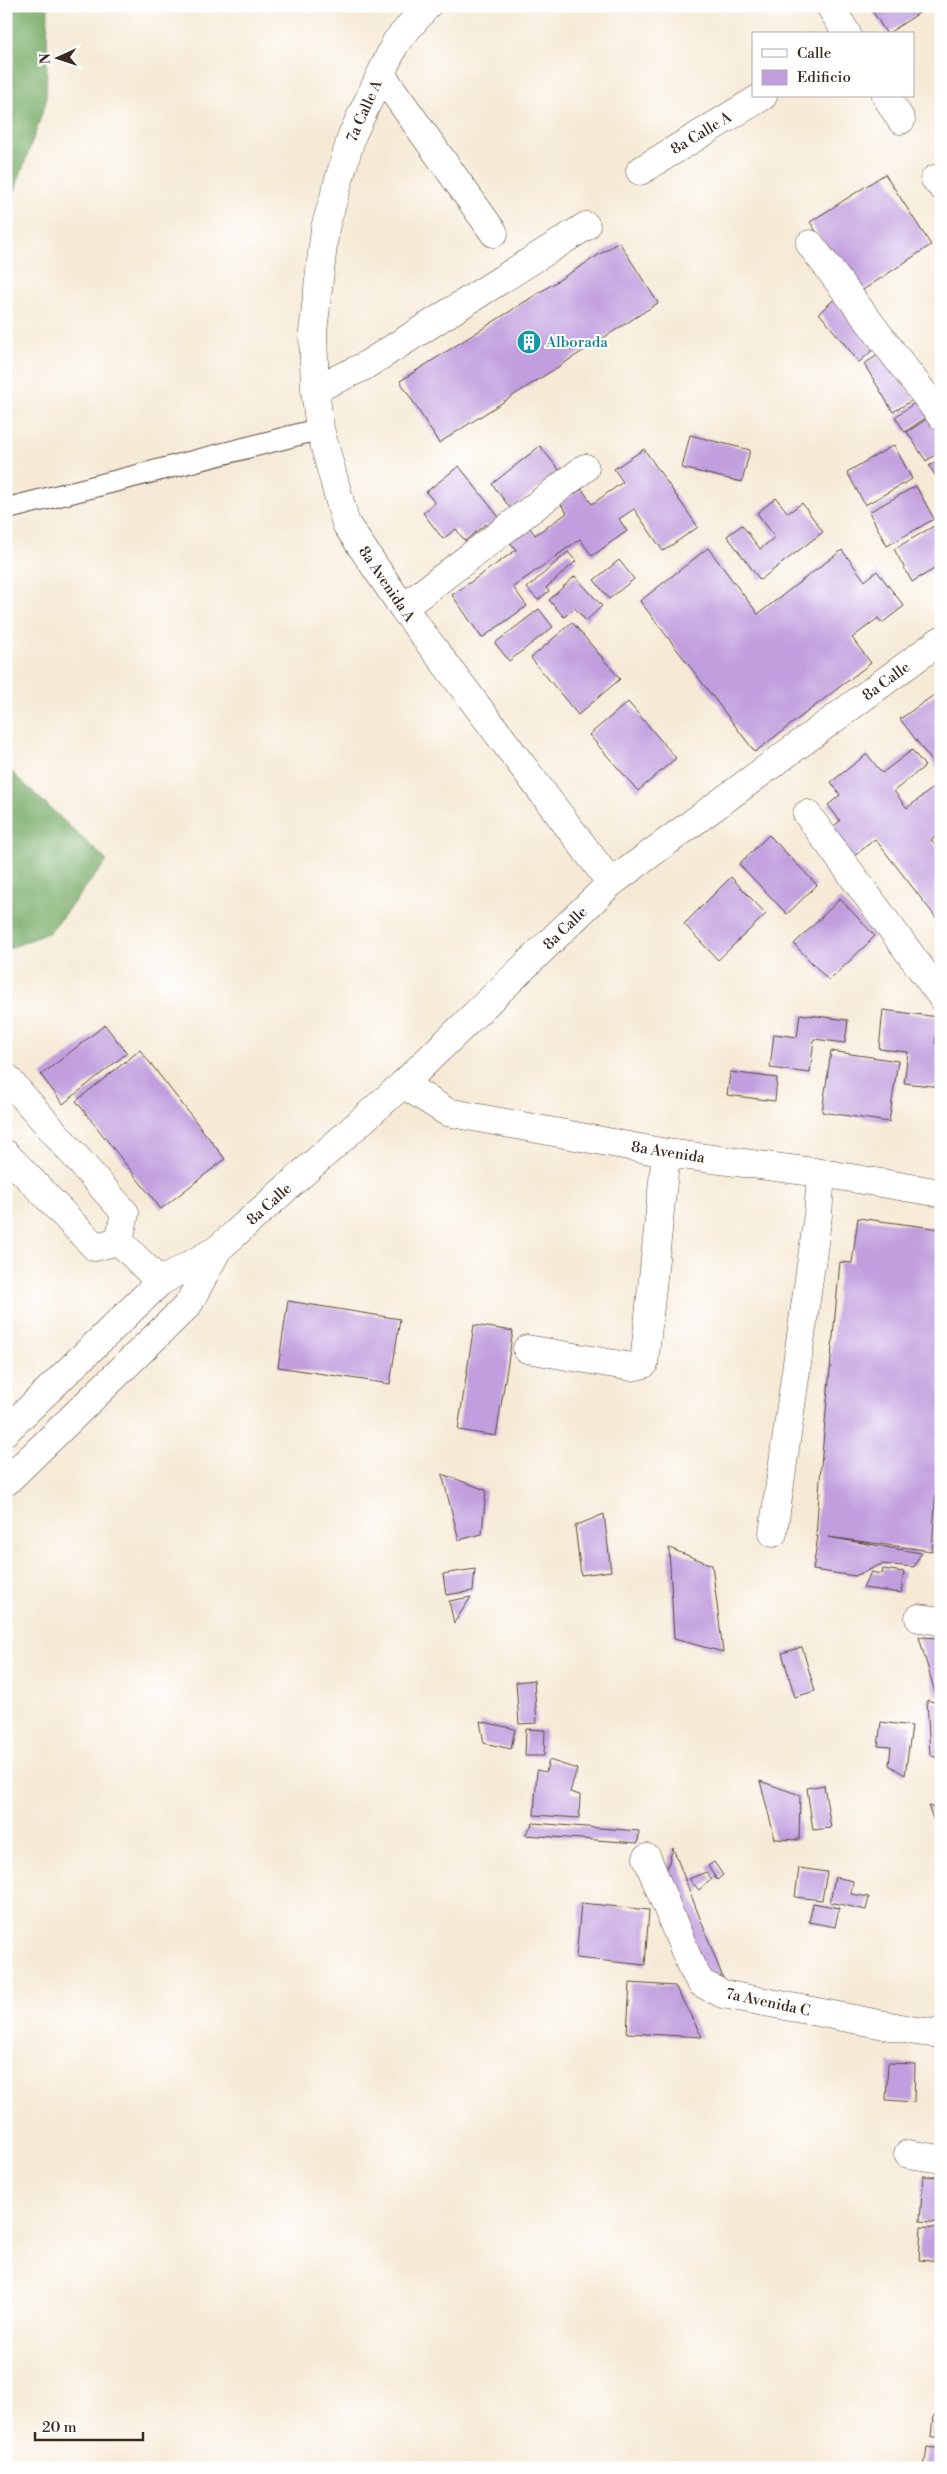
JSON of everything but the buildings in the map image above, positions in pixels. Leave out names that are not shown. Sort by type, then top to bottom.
[{"type":"street","name":"7a Calle A","points":[[325,228],[352,135],[396,42],[427,6]]},
{"type":"street","points":[[830,6],[846,32]]},
{"type":"street","points":[[381,74],[494,232]]},
{"type":"street","name":"8a Calle A","points":[[640,171],[759,98]]},
{"type":"street","points":[[887,98],[901,120]]},
{"type":"street","points":[[315,389],[363,367],[586,226]]},
{"type":"street","name":"8a Avenida A","points":[[325,228],[313,332],[315,389],[320,429],[346,524],[403,608],[611,883]]},
{"type":"street","points":[[810,244],[941,416]]},
{"type":"street","points":[[403,608],[585,468]]},
{"type":"street","name":"8a Calle","points":[[6,1431],[160,1282],[218,1249],[403,1084],[611,883],[941,640]]},
{"type":"street","points":[[807,814],[941,996]]},
{"type":"street","points":[[6,1077],[125,1213],[119,1241]]},
{"type":"street","name":"8a Avenida","points":[[403,1084],[446,1112],[666,1153],[821,1173],[941,1193]]},
{"type":"street","points":[[527,1349],[632,1367],[644,1364],[666,1153]]},
{"type":"street","points":[[6,1154],[95,1247],[119,1241]]},
{"type":"street","points":[[773,1533],[818,1215],[821,1173]]},
{"type":"street","points":[[119,1241],[160,1282]]},
{"type":"street","name":"8a Calle","points":[[6,1482],[188,1306],[218,1249]]},
{"type":"street","name":"7a Avenida C","points":[[647,1858],[691,1966],[701,1983],[723,1994],[916,2032],[941,2034]]},
{"type":"street","points":[[908,2154],[941,2159]]},
{"type":"lane","points":[[6,509],[320,429]]},
{"type":"green space","points":[[6,6],[48,6],[46,102],[6,216]]},
{"type":"green space","points":[[6,767],[107,861],[50,932],[6,950]]},
{"type":"place","name":"Alborada","points":[[529,342]]}]
